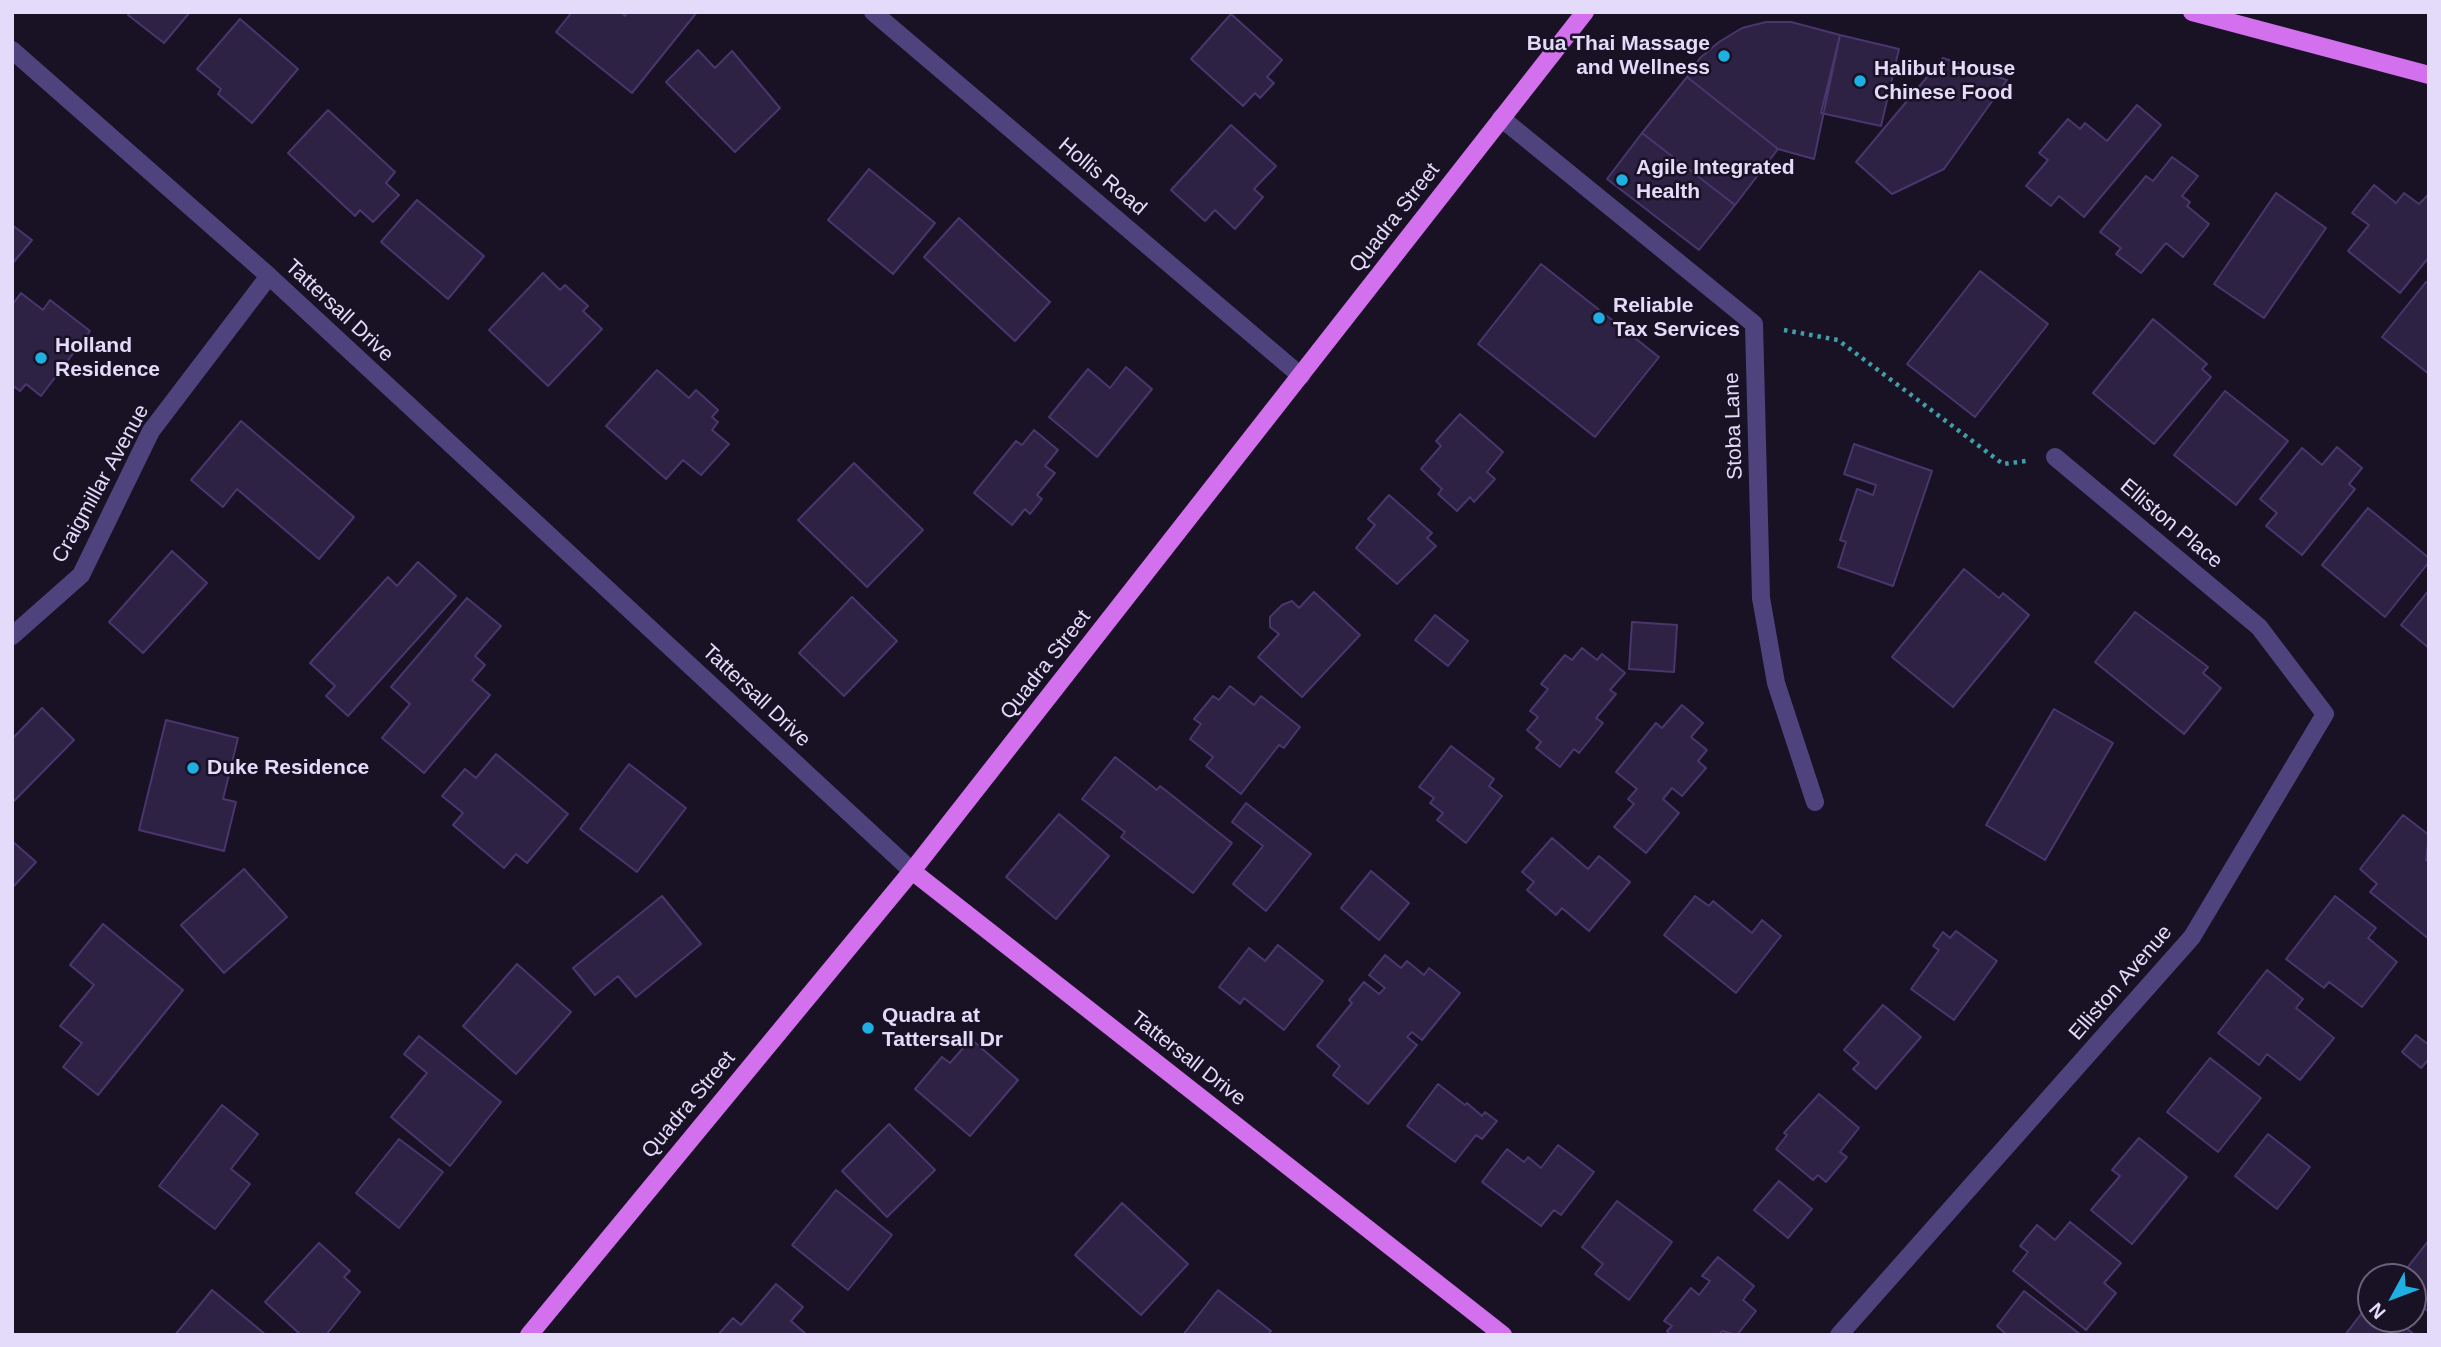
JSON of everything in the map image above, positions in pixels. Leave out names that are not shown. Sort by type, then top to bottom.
[{"type":"main road","name":"Quadra Street","points":[[529,1335],[912,871],[1585,12]]},
{"type":"main road","points":[[2192,12],[2235,18],[2429,75]]},
{"type":"main road","name":"Tattersall Drive","points":[[912,871],[1503,1335]]},
{"type":"street","name":"Hollis Road","points":[[873,12],[1301,376]]},
{"type":"street","name":"Tattersall Drive","points":[[12,50],[269,276],[912,871]]},
{"type":"street","points":[[1502,118],[1754,324]]},
{"type":"street","name":"Craigmillar Avenue","points":[[12,636],[81,575],[151,430],[269,276]]},
{"type":"street","name":"Stoba Lane","points":[[1754,324],[1761,598],[1776,683],[1815,802]]},
{"type":"street","name":"Elliston Place","points":[[2054,457],[2259,626]]},
{"type":"street","name":"Elliston Avenue","points":[[1839,1335],[2192,937],[2325,714],[2259,626]]},
{"type":"path","points":[[1754,324],[1838,340],[2003,464],[2054,457]]},
{"type":"building","points":[[130,12],[190,12],[164,43],[128,15]]},
{"type":"building","points":[[572,12],[621,12],[625,16],[628,12],[697,12],[632,93],[556,32]]},
{"type":"building","points":[[1231,14],[1282,60],[1267,77],[1274,83],[1260,98],[1255,93],[1243,106],[1191,59]]},
{"type":"building","points":[[240,19],[298,69],[252,123],[218,94],[221,89],[197,69]]},
{"type":"building","points":[[1766,22],[1791,22],[1840,35],[1814,159],[1778,149],[1687,77],[1700,58],[1719,42],[1742,28]]},
{"type":"building","name":"Halibut House Chinese Food","points":[[1840,35],[1899,49],[1881,126],[1821,113]]},
{"type":"building","points":[[698,50],[715,68],[732,51],[780,108],[735,152],[666,82]]},
{"type":"building","points":[[1943,58],[2007,80],[1944,169],[1892,194],[1856,162]]},
{"type":"building","points":[[1687,77],[1778,149],[1735,205],[1642,133]]},
{"type":"building","points":[[2137,105],[2161,125],[2084,217],[2059,196],[2051,206],[2026,186],[2048,160],[2039,153],[2068,119],[2080,129],[2085,123],[2107,141]]},
{"type":"building","points":[[328,110],[395,172],[386,183],[399,195],[373,222],[360,210],[355,216],[288,153]]},
{"type":"building","points":[[1231,125],[1276,166],[1254,189],[1263,197],[1235,229],[1215,210],[1205,221],[1171,190]]},
{"type":"building","points":[[1642,133],[1735,205],[1699,250],[1607,179]]},
{"type":"building","points":[[2172,157],[2198,176],[2182,196],[2190,202],[2187,206],[2209,224],[2183,257],[2166,243],[2141,273],[2116,254],[2121,248],[2100,232],[2146,176],[2153,181]]},
{"type":"building","points":[[869,169],[935,223],[893,274],[828,220]]},
{"type":"building","points":[[2374,185],[2396,203],[2404,193],[2419,204],[2429,194],[2429,257],[2400,293],[2348,251],[2369,225],[2352,213]]},
{"type":"building","points":[[2276,193],[2326,228],[2264,318],[2214,284]]},
{"type":"building","points":[[417,200],[484,256],[448,299],[381,242]]},
{"type":"building","points":[[959,218],[1050,302],[1015,341],[924,257]]},
{"type":"building","points":[[12,225],[32,240],[12,264]]},
{"type":"building","points":[[1541,264],[1659,357],[1595,437],[1478,344]]},
{"type":"building","points":[[1980,271],[2048,324],[1975,417],[1907,364]]},
{"type":"building","points":[[543,273],[560,290],[565,285],[588,306],[583,311],[602,329],[548,386],[489,330]]},
{"type":"building","points":[[2426,282],[2429,284],[2429,374],[2382,337]]},
{"type":"building","name":"Holland Residence","points":[[21,293],[43,310],[50,300],[90,331],[41,396],[26,384],[20,391],[12,385],[12,305]]},
{"type":"building","points":[[2153,319],[2207,364],[2202,369],[2211,377],[2154,444],[2093,393]]},
{"type":"building","points":[[1126,367],[1152,389],[1097,457],[1049,417],[1088,369],[1110,388]]},
{"type":"building","points":[[657,370],[689,398],[696,390],[718,410],[712,417],[718,422],[712,430],[729,444],[701,475],[683,460],[666,479],[606,426]]},
{"type":"building","points":[[2225,391],[2288,441],[2236,505],[2174,455]]},
{"type":"building","points":[[1460,414],[1503,452],[1487,472],[1495,479],[1474,502],[1470,497],[1457,511],[1438,494],[1442,489],[1421,469],[1441,446],[1436,441]]},
{"type":"building","points":[[241,421],[354,517],[319,559],[237,489],[223,507],[191,480]]},
{"type":"building","points":[[1034,430],[1058,450],[1045,466],[1055,473],[1037,495],[1042,499],[1030,514],[1025,509],[1012,525],[974,493],[1016,441],[1022,445]]},
{"type":"building","points":[[1854,444],[1932,471],[1893,586],[1838,567],[1846,542],[1840,540],[1857,489],[1873,495],[1876,485],[1844,474]]},
{"type":"building","points":[[2337,447],[2362,468],[2349,484],[2355,489],[2302,555],[2266,526],[2277,513],[2260,499],[2302,448],[2322,465]]},
{"type":"building","points":[[854,463],[923,530],[867,587],[798,520]]},
{"type":"building","points":[[1389,495],[1432,533],[1427,538],[1436,546],[1397,584],[1356,548],[1375,525],[1368,519]]},
{"type":"building","points":[[2368,508],[2429,558],[2429,562],[2385,617],[2322,565]]},
{"type":"building","points":[[172,551],[207,583],[143,653],[109,622]]},
{"type":"building","points":[[418,562],[456,596],[348,716],[326,696],[335,686],[310,663],[388,577],[397,586]]},
{"type":"building","points":[[1964,569],[1999,598],[2003,593],[2029,615],[1953,707],[1892,657]]},
{"type":"building","points":[[2429,590],[2429,648],[2401,625]]},
{"type":"building","points":[[1314,592],[1360,635],[1302,697],[1258,657],[1279,634],[1270,627],[1270,617],[1282,605],[1292,601],[1299,608]]},
{"type":"building","points":[[852,597],[897,641],[844,696],[799,653]]},
{"type":"building","points":[[467,598],[501,626],[475,656],[485,665],[472,680],[490,695],[424,773],[382,738],[410,704],[391,687]]},
{"type":"building","points":[[2135,612],[2208,667],[2203,673],[2221,688],[2184,734],[2095,662]]},
{"type":"building","points":[[1435,615],[1468,641],[1448,666],[1415,640]]},
{"type":"building","points":[[1632,622],[1677,625],[1674,672],[1629,669]]},
{"type":"building","points":[[1582,648],[1597,660],[1602,654],[1625,673],[1610,690],[1616,694],[1596,718],[1603,723],[1579,753],[1574,749],[1560,767],[1536,748],[1541,742],[1527,730],[1538,717],[1530,711],[1548,689],[1541,684],[1565,655],[1572,660]]},
{"type":"building","points":[[1230,686],[1254,705],[1261,696],[1300,727],[1284,748],[1279,745],[1241,794],[1206,766],[1213,757],[1190,739],[1201,724],[1194,719],[1213,696],[1219,700]]},
{"type":"building","points":[[1682,705],[1703,723],[1691,737],[1707,750],[1698,761],[1706,768],[1682,796],[1672,788],[1663,799],[1679,813],[1646,853],[1614,827],[1634,804],[1628,799],[1637,789],[1616,772],[1656,723],[1662,728]]},
{"type":"building","points":[[42,708],[74,740],[12,803],[12,739]]},
{"type":"building","points":[[2054,709],[2113,743],[2045,860],[1986,825]]},
{"type":"building","name":"Duke Residence","points":[[166,720],[238,738],[223,799],[236,802],[224,851],[139,830]]},
{"type":"building","points":[[1451,746],[1494,779],[1489,786],[1502,796],[1466,843],[1437,820],[1443,813],[1430,803],[1434,798],[1419,787]]},
{"type":"building","points":[[496,754],[568,814],[527,863],[516,854],[504,868],[453,825],[463,813],[442,796],[465,769],[476,778]]},
{"type":"building","points":[[1115,757],[1157,790],[1160,786],[1232,843],[1193,893],[1121,837],[1125,832],[1082,799]]},
{"type":"building","points":[[629,764],[686,808],[637,872],[580,829]]},
{"type":"building","points":[[1246,803],[1311,854],[1266,911],[1233,884],[1263,846],[1232,822]]},
{"type":"building","points":[[1059,814],[1109,856],[1056,919],[1006,877]]},
{"type":"building","points":[[2403,815],[2429,835],[2426,860],[2429,862],[2429,939],[2370,892],[2377,884],[2360,869]]},
{"type":"building","points":[[1552,838],[1588,869],[1599,856],[1630,882],[1589,931],[1562,908],[1556,915],[1527,890],[1534,882],[1522,872]]},
{"type":"building","points":[[12,841],[36,862],[12,888]]},
{"type":"building","points":[[244,869],[287,917],[224,973],[181,925]]},
{"type":"building","points":[[1371,871],[1409,903],[1379,940],[1341,908]]},
{"type":"building","points":[[662,896],[701,944],[636,997],[618,976],[595,995],[573,968]]},
{"type":"building","points":[[1695,896],[1709,906],[1713,901],[1752,933],[1762,920],[1781,936],[1736,993],[1664,935]]},
{"type":"building","points":[[2335,896],[2376,928],[2368,938],[2397,962],[2362,1007],[2329,982],[2324,988],[2286,959]]},
{"type":"building","points":[[103,924],[183,990],[98,1095],[63,1067],[82,1043],[60,1026],[94,985],[70,965]]},
{"type":"building","points":[[1956,931],[1997,961],[1954,1020],[1911,989],[1939,950],[1933,946],[1943,932],[1950,938]]},
{"type":"building","points":[[1278,945],[1323,981],[1284,1030],[1244,998],[1240,1004],[1219,987],[1249,948],[1265,961]]},
{"type":"building","points":[[1385,955],[1401,968],[1407,961],[1424,975],[1429,968],[1460,993],[1422,1040],[1412,1032],[1407,1037],[1417,1045],[1368,1104],[1333,1075],[1340,1066],[1317,1046],[1352,1003],[1349,1000],[1364,982],[1379,994],[1385,988],[1369,975]]},
{"type":"building","points":[[517,964],[571,1012],[516,1074],[463,1026]]},
{"type":"building","points":[[2267,970],[2303,999],[2296,1008],[2334,1038],[2300,1080],[2267,1054],[2259,1065],[2218,1033]]},
{"type":"building","points":[[1883,1005],[1921,1037],[1876,1089],[1853,1069],[1859,1063],[1844,1050]]},
{"type":"building","points":[[2416,1035],[2429,1045],[2429,1059],[2421,1068],[2402,1052]]},
{"type":"building","points":[[419,1036],[501,1102],[450,1166],[391,1117],[427,1073],[404,1054]]},
{"type":"building","points":[[971,1039],[1018,1080],[970,1136],[915,1089],[942,1057],[950,1063]]},
{"type":"building","points":[[2210,1058],[2261,1098],[2218,1152],[2167,1112]]},
{"type":"building","points":[[1438,1084],[1482,1116],[1485,1112],[1497,1121],[1482,1139],[1476,1135],[1455,1162],[1407,1126]]},
{"type":"building","points":[[1819,1094],[1859,1128],[1840,1152],[1847,1157],[1826,1182],[1818,1175],[1813,1180],[1776,1149],[1787,1135],[1784,1133]]},
{"type":"building","points":[[222,1105],[258,1134],[231,1169],[250,1184],[215,1229],[159,1186]]},
{"type":"building","points":[[889,1124],[935,1170],[887,1217],[842,1171]]},
{"type":"building","points":[[2268,1134],[2310,1167],[2277,1209],[2235,1176]]},
{"type":"building","points":[[2139,1138],[2187,1177],[2132,1244],[2091,1210],[2120,1176],[2112,1170]]},
{"type":"building","points":[[399,1139],[443,1172],[399,1228],[356,1193]]},
{"type":"building","points":[[1558,1145],[1594,1172],[1561,1215],[1554,1210],[1541,1226],[1482,1182],[1507,1149],[1524,1162],[1528,1157],[1541,1168]]},
{"type":"building","points":[[1779,1181],[1812,1209],[1788,1238],[1754,1210]]},
{"type":"building","points":[[836,1190],[892,1235],[848,1290],[792,1245]]},
{"type":"building","points":[[1617,1201],[1672,1242],[1629,1300],[1595,1274],[1603,1264],[1582,1247]]},
{"type":"building","points":[[1122,1203],[1188,1264],[1141,1315],[1075,1255]]},
{"type":"building","points":[[2070,1222],[2121,1263],[2104,1283],[2116,1293],[2086,1330],[2013,1271],[2028,1252],[2020,1246],[2037,1225],[2055,1240]]},
{"type":"building","points":[[2429,1240],[2429,1312],[2427,1263],[2411,1263]]},
{"type":"building","points":[[319,1243],[350,1271],[344,1277],[360,1292],[326,1335],[301,1335],[265,1302]]},
{"type":"building","points":[[1718,1257],[1754,1286],[1743,1300],[1756,1311],[1737,1335],[1722,1331],[1719,1335],[1671,1335],[1667,1331],[1672,1326],[1664,1321],[1691,1288],[1699,1295],[1710,1281],[1702,1276]]},
{"type":"building","points":[[776,1284],[803,1307],[791,1321],[807,1335],[718,1335],[733,1318],[741,1325]]},
{"type":"building","points":[[212,1290],[266,1335],[175,1335]]},
{"type":"building","points":[[1218,1290],[1271,1331],[1268,1335],[1183,1335]]},
{"type":"building","points":[[2024,1291],[2081,1335],[2007,1335],[1997,1326]]},
{"type":"building","points":[[2357,1319],[2357,1333],[2415,1335],[2345,1335]]},
{"type":"place","name":"Bua Thai Massage and Wellness","points":[[1724,56]]},
{"type":"place","name":"Halibut House Chinese Food","points":[[1860,81]]},
{"type":"place","name":"Agile Integrated Health","points":[[1622,180]]},
{"type":"place","name":"Reliable Tax Services","points":[[1599,318]]},
{"type":"place","name":"Holland Residence","points":[[41,358]]},
{"type":"place","name":"Duke Residence","points":[[193,768]]},
{"type":"place","name":"Quadra at Tattersall Dr","points":[[868,1028]]}]
